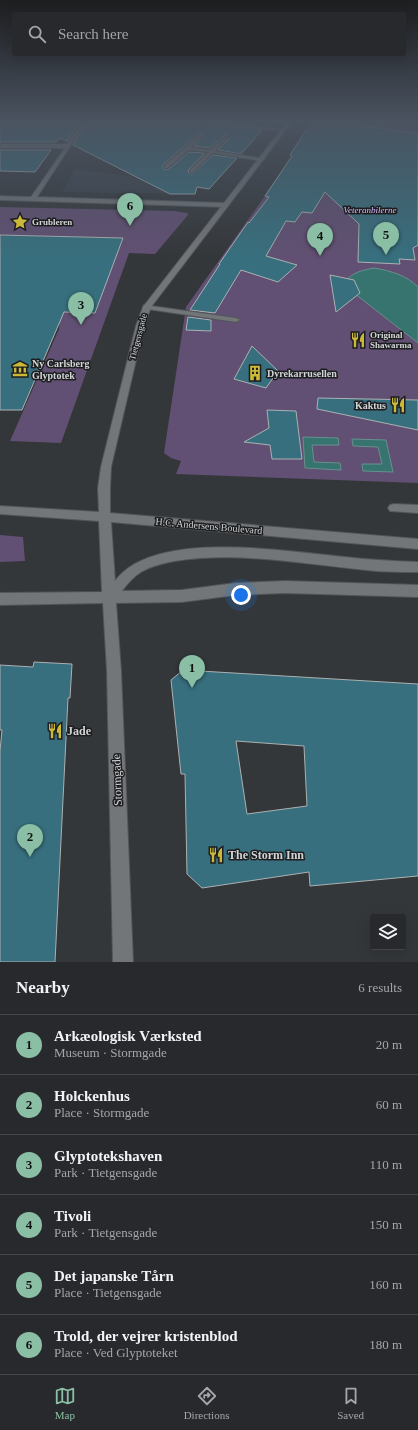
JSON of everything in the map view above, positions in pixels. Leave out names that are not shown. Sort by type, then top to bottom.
[{"type":"street","points":[[33,199],[54,167]]},
{"type":"street","points":[[192,171],[196,167]]},
{"type":"street","name":"Tietgensgade","points":[[110,597],[104,517],[106,467],[140,326],[147,307],[256,167]]},
{"type":"street","points":[[0,198],[226,205]]},
{"type":"street","points":[[147,307],[236,320]]},
{"type":"street","points":[[394,508],[418,509]]},
{"type":"street","name":"H.C. Andersens Boulevard","points":[[0,510],[104,517],[376,542],[418,544]]},
{"type":"street","points":[[110,597],[127,574],[150,562],[176,557],[223,552],[243,552],[368,565],[418,567]]},
{"type":"street","points":[[0,600],[182,596],[236,589],[285,587],[418,592]]},
{"type":"street","name":"Stormgade","points":[[110,597],[123,962]]},
{"type":"shaded area","points":[[75,169],[197,185],[195,194],[62,192]]},
{"type":"shaded area","points":[[374,268],[398,274],[408,279],[418,287],[418,343],[350,290],[346,281],[352,275]]},
{"type":"shaded area","points":[[303,437],[338,438],[339,445],[312,445],[314,462],[340,463],[341,470],[305,468]]},
{"type":"shaded area","points":[[352,439],[386,440],[393,472],[363,471],[362,464],[382,464],[378,447],[353,446]]},
{"type":"green space","name":"Veteranbilerne","points":[[285,167],[418,167],[418,483],[176,474],[181,461],[171,458],[164,453],[186,307]]},
{"type":"green space","points":[[0,207],[175,211],[187,213],[188,215],[155,254],[129,253],[61,443],[10,441],[59,329],[60,312],[95,313],[122,238],[0,235]]},
{"type":"green space","points":[[0,535],[23,537],[25,561],[0,562]]},
{"type":"building","points":[[0,167],[39,167],[35,172],[0,171]]},
{"type":"building","points":[[116,167],[163,167],[163,169],[169,169],[171,167],[191,167],[188,172],[192,174],[200,167],[229,167],[209,189],[197,187],[195,194],[170,194]]},
{"type":"building","points":[[285,167],[418,167],[418,245],[413,248],[415,260],[399,259],[400,264],[358,262],[359,224],[325,192],[312,213],[302,212],[295,222],[286,221],[266,256],[297,265],[278,282],[241,270],[215,313],[190,310],[248,222],[249,223],[269,197],[265,196]]},
{"type":"building","name":"Ny Carlsberg Glyptotek","points":[[0,235],[123,238],[95,313],[64,312],[22,410],[0,410]]},
{"type":"building","points":[[330,275],[354,280],[360,293],[336,312]]},
{"type":"building","points":[[188,317],[211,320],[211,331],[186,330]]},
{"type":"building","name":"Dyrekarrusellen","points":[[252,346],[278,371],[266,388],[234,379]]},
{"type":"building","points":[[318,398],[418,400],[418,430],[317,409]]},
{"type":"building","points":[[267,410],[296,411],[302,459],[272,459],[270,445],[244,442],[269,428]]},
{"type":"building","points":[[34,662],[72,664],[70,698],[68,698],[55,962],[0,962],[0,751],[2,730],[0,730],[0,665],[33,667]]},
{"type":"building","points":[[183,670],[418,684],[418,876],[310,886],[309,872],[202,888],[187,874],[185,774],[181,774],[171,680]],"holes":[[[236,741],[304,746],[307,806],[247,814]]]},
{"type":"place","name":"Grubleren","points":[[20,222]]},
{"type":"place","name":"Trold, der vejrer kristenblod","points":[[130,226]]},
{"type":"place","name":"Det japanske Tårn","points":[[386,255]]},
{"type":"place","name":"Tivoli","points":[[320,256]]},
{"type":"place","name":"Glyptotekshaven","points":[[81,325]]},
{"type":"place","name":"Original Shawarma","points":[[358,340]]},
{"type":"place","name":"Ny Carlsberg Glyptotek","points":[[20,369]]},
{"type":"place","name":"Dyrekarrusellen","points":[[255,373]]},
{"type":"place","name":"Kaktus","points":[[398,405]]},
{"type":"place","name":"Arkæologisk Værksted","points":[[192,688]]},
{"type":"place","name":"Jade","points":[[55,731]]},
{"type":"place","name":"The Storm Inn","points":[[216,855]]},
{"type":"place","name":"Holckenhus","points":[[30,857]]}]
